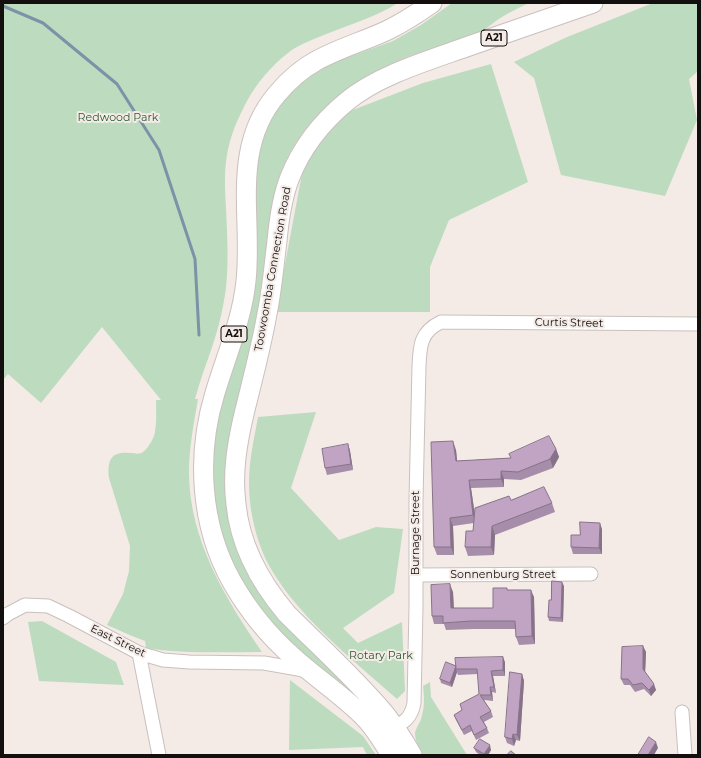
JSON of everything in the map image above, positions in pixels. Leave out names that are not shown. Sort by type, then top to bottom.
[{"type":"highway","name":"Toowoomba Connection Road","points":[[412,755],[387,732],[364,718],[351,705],[287,652],[254,616],[232,582],[213,536],[204,492],[203,460],[206,425],[214,393],[243,303],[247,267],[246,182],[250,151],[259,122],[266,108],[276,94],[301,71],[315,61],[330,53],[388,30],[404,22],[432,3]]},
{"type":"highway","name":"Toowoomba Connection Road","points":[[391,755],[386,715],[359,685],[286,614],[261,579],[243,540],[239,524],[234,489],[236,455],[266,322],[279,223],[286,190],[297,162],[313,136],[335,112],[361,91],[395,74],[435,58],[593,3]]},
{"type":"street","name":"Burnage Street","points":[[387,732],[409,717],[414,703],[416,492],[420,349],[422,338],[428,330],[441,322]]},
{"type":"street","name":"Curtis Street","points":[[441,322],[698,324]]},
{"type":"street","name":"Sonnenburg Street","points":[[416,576],[591,574]]},
{"type":"street","name":"East Street","points":[[3,618],[25,605],[48,606],[139,653],[163,660],[189,662],[264,663],[312,673]]},
{"type":"street","points":[[139,653],[160,755]]},
{"type":"street","points":[[682,712],[685,755]]},
{"type":"green space","name":"Redwood Park","points":[[3,3],[398,3],[388,9],[304,44],[294,49],[276,63],[251,94],[232,134],[228,148],[225,174],[228,258],[226,288],[217,331],[195,399],[198,399],[192,435],[189,472],[195,521],[202,544],[235,611],[262,652],[189,652],[146,648],[145,641],[107,625],[123,594],[129,571],[130,546],[109,478],[109,466],[114,455],[124,453],[137,454],[147,449],[155,434],[156,400],[161,400],[102,327],[41,403],[8,374],[3,380]]},
{"type":"green space","points":[[452,3],[529,3],[505,15],[482,31],[407,57],[364,78],[345,91],[327,106],[297,141],[277,184],[272,206],[234,537],[382,721],[289,644],[255,605],[227,556],[214,504],[212,449],[255,203],[258,152],[269,123],[283,100],[304,79],[340,60],[393,41],[421,25]]},
{"type":"green space","points":[[653,3],[698,3],[698,71],[689,79],[697,120],[665,196],[561,175],[534,78],[514,62],[567,37]]},
{"type":"green space","points":[[491,64],[528,182],[449,220],[430,267],[430,312],[276,312],[304,163],[345,113],[423,83]]},
{"type":"green space","name":"Rotary Park","points":[[316,412],[291,488],[339,540],[376,527],[403,529],[394,593],[343,628],[358,643],[402,622],[405,691],[397,699],[325,635],[292,599],[266,560],[256,532],[251,512],[249,474],[258,417]]},
{"type":"green space","points":[[42,621],[116,662],[124,685],[39,681],[28,622]]},
{"type":"green space","points":[[290,680],[363,736],[376,755],[367,755],[363,747],[289,750]]},
{"type":"green space","points":[[430,682],[431,697],[467,755],[421,755],[415,733],[424,708],[423,686]]},
{"type":"building","points":[[549,436],[556,449],[550,459],[518,472],[501,471],[501,479],[469,480],[473,515],[450,518],[451,547],[434,547],[431,442],[453,441],[456,461],[511,458],[509,454]]},
{"type":"building","points":[[348,444],[351,464],[325,468],[322,449]]},
{"type":"building","points":[[544,487],[552,503],[492,526],[491,547],[465,547],[466,531],[473,531],[475,508],[509,496],[511,500]]},
{"type":"building","points":[[580,522],[600,523],[599,548],[571,547],[571,535],[580,535]]},
{"type":"building","points":[[552,581],[562,582],[561,618],[548,617]]},
{"type":"building","points":[[450,584],[451,608],[493,608],[493,588],[507,588],[507,590],[531,590],[532,636],[516,637],[515,621],[471,621],[443,623],[443,616],[432,616],[431,585]]},
{"type":"building","points":[[643,646],[643,669],[654,684],[649,690],[642,683],[633,685],[628,679],[621,679],[622,647]]},
{"type":"building","points":[[503,657],[503,670],[491,671],[494,687],[490,687],[491,695],[480,695],[491,711],[480,717],[487,728],[474,735],[470,725],[462,730],[454,715],[462,710],[460,704],[479,694],[477,669],[456,669],[455,658]]},
{"type":"building","points":[[446,662],[456,666],[450,683],[440,679]]},
{"type":"building","points":[[510,672],[522,674],[517,735],[513,734],[512,739],[505,737]]},
{"type":"building","points":[[649,737],[656,742],[648,755],[638,755]]},
{"type":"building","points":[[480,739],[490,745],[484,754],[474,748]]},
{"type":"building","points":[[511,751],[516,755],[507,755]]},
{"type":"waterway","points":[[3,6],[43,23],[117,84],[159,150],[195,259],[199,335]]}]
